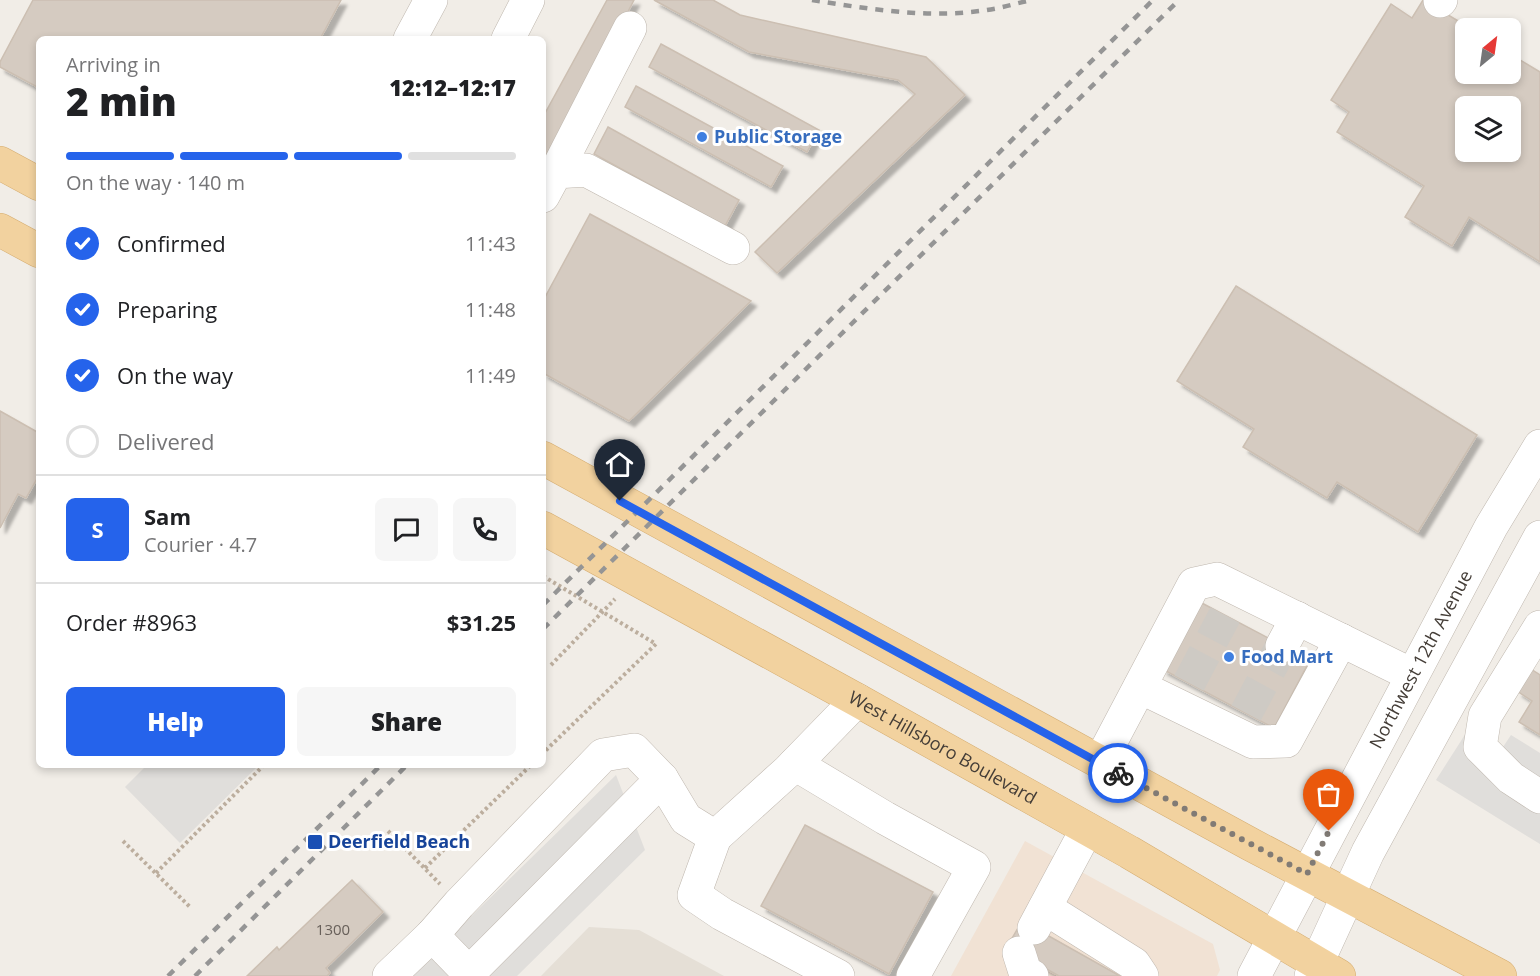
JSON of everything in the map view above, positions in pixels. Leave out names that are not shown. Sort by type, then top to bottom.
[{"type":"main road","points":[[0,163],[36,182]]},
{"type":"main road","points":[[0,230],[36,249]]},
{"type":"main road","points":[[546,460],[1100,762],[1500,976]]},
{"type":"main road","name":"West Hillsboro Boulevard","points":[[546,530],[1088,829],[1275,938],[1322,972]]},
{"type":"street","points":[[413,36],[431,0]]},
{"type":"street","points":[[510,36],[528,0]]},
{"type":"street","points":[[550,184],[630,28]]},
{"type":"street","points":[[550,184],[585,170],[733,248]]},
{"type":"street","name":"Northwest 12th Avenue","points":[[1254,976],[1491,527],[1540,446]]},
{"type":"street","points":[[1322,972],[1348,895],[1368,852],[1537,551]]},
{"type":"street","points":[[1100,762],[1194,584],[1217,579],[1232,602],[1290,632],[1341,640],[1412,675]]},
{"type":"street","points":[[1540,627],[1485,716],[1480,747],[1511,778],[1540,797]]},
{"type":"street","points":[[1140,687],[1183,694],[1240,723],[1253,742],[1287,741],[1341,640]]},
{"type":"street","points":[[838,976],[722,914],[694,895],[715,837],[795,764],[857,700]]},
{"type":"street","points":[[389,976],[432,935],[603,755],[634,750],[662,779],[686,819],[715,837]]},
{"type":"street","points":[[795,764],[885,819],[974,867],[912,976]]},
{"type":"street","points":[[432,935],[467,974],[662,779]]},
{"type":"street","points":[[1088,829],[1032,941],[1134,964],[1142,976]]},
{"type":"path","points":[[546,578],[656,644],[546,750]]},
{"type":"path","points":[[551,665],[616,598]]},
{"type":"path","points":[[156,873],[261,768]]},
{"type":"path","points":[[425,868],[528,768]]},
{"type":"path","points":[[123,841],[190,907]]},
{"type":"shaded area","points":[[1466,733],[1499,753],[1511,735],[1540,753],[1540,844],[1436,780]]},
{"type":"shaded area","points":[[144,768],[256,768],[180,843],[125,787]]},
{"type":"shaded area","points":[[616,775],[645,850],[517,976],[410,976]]},
{"type":"shaded area","points":[[1025,841],[1213,944],[1220,970],[1217,976],[951,976]]},
{"type":"shaded area","points":[[589,927],[639,930],[724,976],[541,976]]},
{"type":"building","points":[[33,0],[341,0],[322,36],[36,36],[36,86],[0,67],[0,62]]},
{"type":"building","points":[[607,0],[634,0],[546,169],[546,112]]},
{"type":"building","points":[[654,0],[713,0],[740,15],[926,57],[965,95],[777,273],[755,252],[915,94],[898,80],[749,52]]},
{"type":"building","points":[[1423,0],[1455,19],[1455,84],[1521,84],[1521,61],[1540,72],[1540,262],[1469,217],[1452,246],[1405,217],[1424,186],[1337,132],[1349,112],[1331,100],[1391,4],[1412,18]]},
{"type":"building","points":[[661,44],[819,130],[807,152],[649,67]]},
{"type":"building","points":[[636,86],[783,166],[771,187],[625,107]]},
{"type":"building","points":[[608,127],[739,200],[725,226],[594,154]]},
{"type":"building","points":[[590,214],[751,301],[629,421],[546,375],[546,295]]},
{"type":"building","points":[[1236,286],[1477,435],[1418,532],[1337,482],[1327,498],[1243,447],[1254,429],[1177,381]]},
{"type":"building","points":[[0,411],[36,431],[36,480],[26,498],[18,494],[0,528]]},
{"type":"building","points":[[1198,601],[1310,660],[1274,728],[1162,669]]},
{"type":"building","points":[[1531,669],[1540,675],[1540,735],[1519,722],[1532,701],[1517,691]]},
{"type":"building","points":[[805,825],[933,892],[889,974],[761,906]]},
{"type":"building","points":[[352,880],[383,912],[326,968],[330,973],[327,976],[247,976],[277,947],[279,950]]},
{"type":"building","points":[[1022,921],[1120,976],[1059,976],[1007,947]]},
{"type":"tunnel","points":[[1189,683],[1225,615]]},
{"type":"tunnel","points":[[1246,713],[1282,646]]},
{"type":"railway","points":[[812,0],[877,9],[943,14],[987,10],[1032,0]]},
{"type":"railway","points":[[546,602],[1153,0]]},
{"type":"railway","points":[[546,626],[1179,0]]},
{"type":"railway","points":[[168,976],[378,768]]},
{"type":"railway","points":[[195,976],[404,768]]},
{"type":"way so far","points":[[1118,773],[1307,874],[1329,831]]},
{"type":"place","name":"Public Storage","points":[[702,137]]},
{"type":"place","name":"Food Mart","points":[[1229,657]]},
{"type":"place","name":"Deerfield Beach","points":[[315,842]]},
{"type":"route","points":[[620,501],[1118,773]]}]
